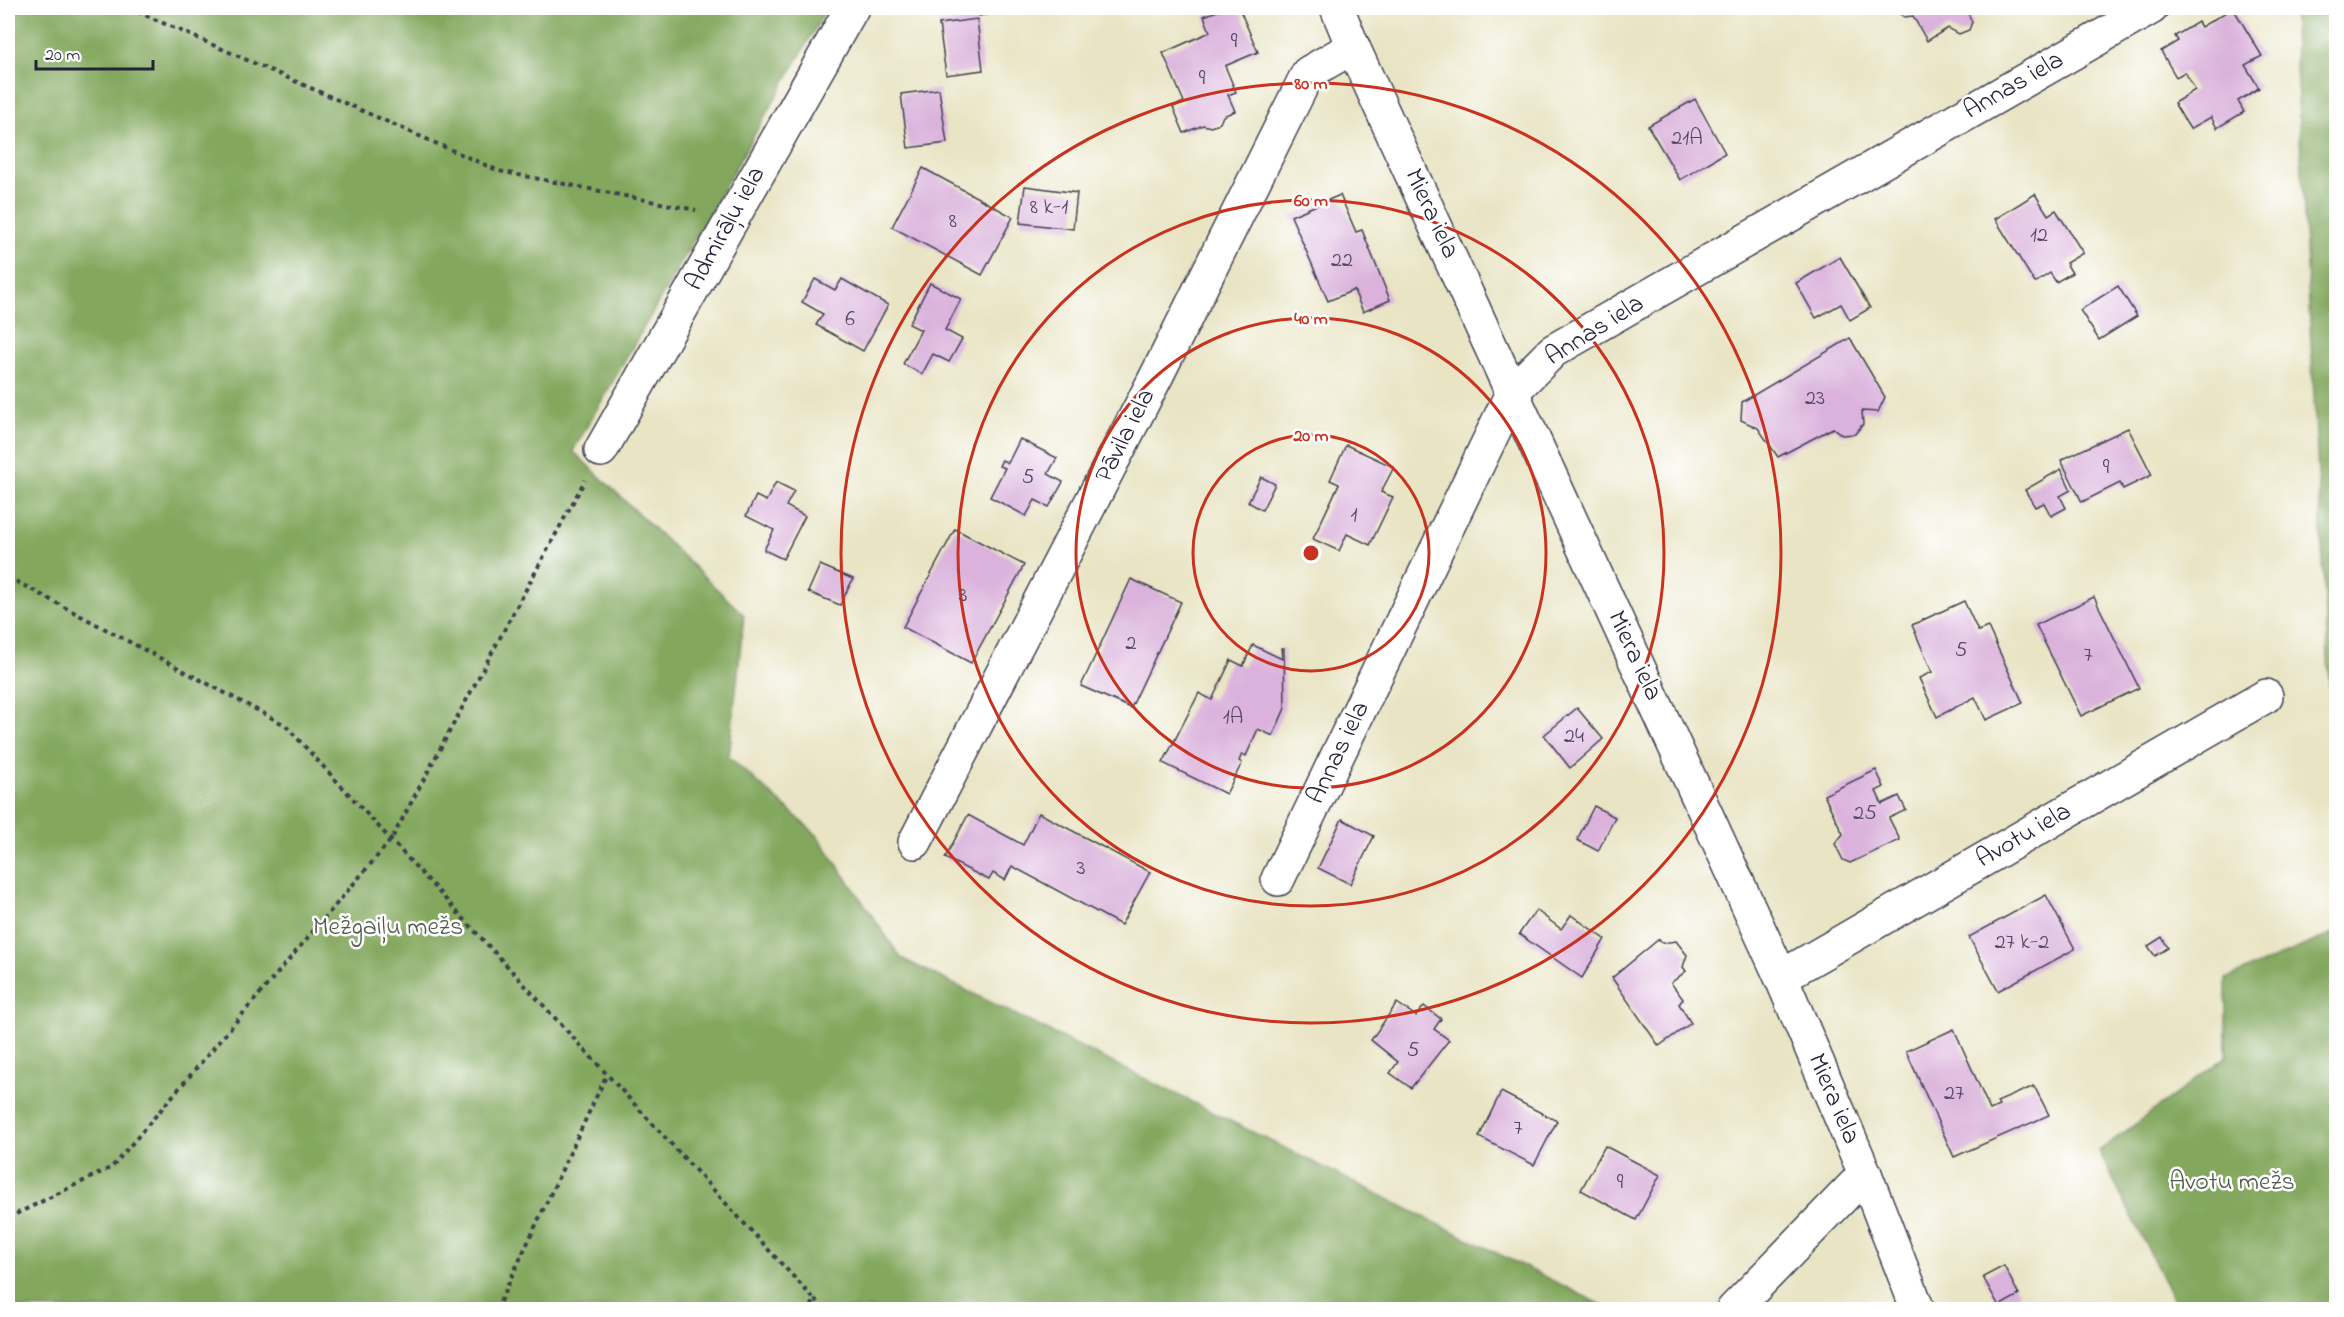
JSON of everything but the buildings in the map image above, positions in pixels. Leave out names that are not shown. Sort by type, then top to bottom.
[{"type":"street","name":"Admirāļu iela","points":[[601,450],[852,8]]},
{"type":"street","name":"Miera iela","points":[[1337,8],[1781,977],[1865,1174],[1918,1310]]},
{"type":"street","name":"Annas iela","points":[[1278,879],[1513,391],[1553,351],[2151,8]]},
{"type":"street","name":"Pāvila iela","points":[[915,843],[1156,376],[1308,73],[1353,47]]},
{"type":"street","name":"Avotu iela","points":[[1781,977],[2266,696]]},
{"type":"street","points":[[1733,1310],[1865,1174]]},
{"type":"path","points":[[129,8],[499,171],[732,218]]},
{"type":"path","points":[[8,1218],[112,1167],[391,840],[601,450]]},
{"type":"path","points":[[8,577],[285,725],[823,1310]]},
{"type":"path","points":[[496,1310],[607,1074]]},
{"type":"path","points":[[811,1310],[814,1299]]},
{"type":"path","points":[[8,1305],[17,1310]]},
{"type":"green space","name":"Mežgaiļu mežs","points":[[8,8],[827,8],[573,451],[744,615],[729,757],[817,835],[901,958],[1610,1309],[8,1309]]},
{"type":"green space","points":[[2293,8],[2336,8],[2336,806]]},
{"type":"green space","name":"Avotu mežs","points":[[2336,932],[2336,1309],[2178,1309],[2099,1151],[2226,1057],[2226,979]]}]
